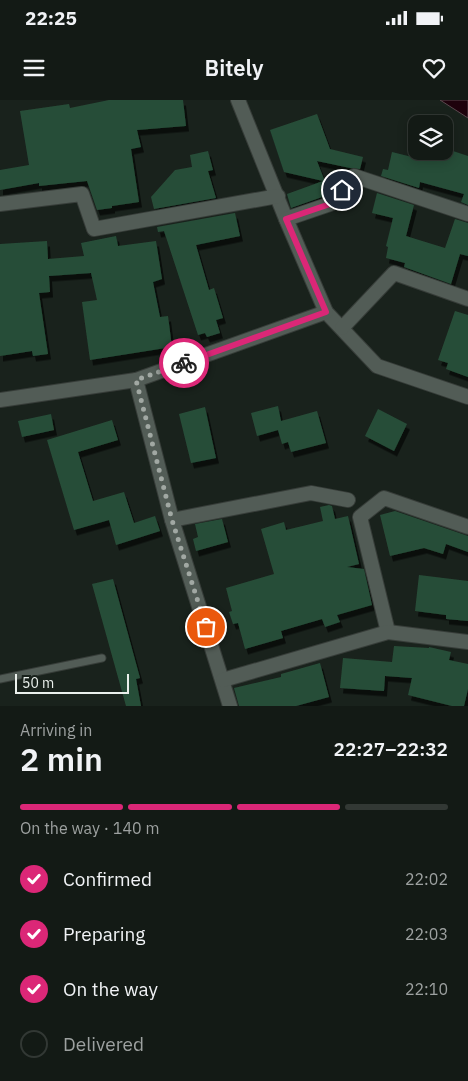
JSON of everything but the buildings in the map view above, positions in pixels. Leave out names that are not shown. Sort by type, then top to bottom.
[{"type":"street","points":[[238,100],[326,312],[377,366],[468,397]]},
{"type":"street","points":[[286,219],[330,204],[354,176],[468,214]]},
{"type":"street","points":[[0,204],[82,194],[94,229],[278,196]]},
{"type":"street","points":[[342,328],[394,273],[468,299]]},
{"type":"street","points":[[0,400],[136,380],[326,312]]},
{"type":"street","points":[[136,380],[172,520],[230,706]]},
{"type":"street","points":[[172,520],[311,493],[348,500]]},
{"type":"street","points":[[388,632],[360,517],[384,498],[468,527]]},
{"type":"street","points":[[223,680],[388,632],[468,642]]},
{"type":"lane","points":[[0,678],[102,658]]},
{"type":"shaded area","points":[[440,100],[468,100],[468,118]]},
{"type":"way so far","points":[[184,363],[136,380],[172,520],[206,627]]},
{"type":"route","points":[[184,363],[326,312],[286,219],[330,204],[342,190]]}]
